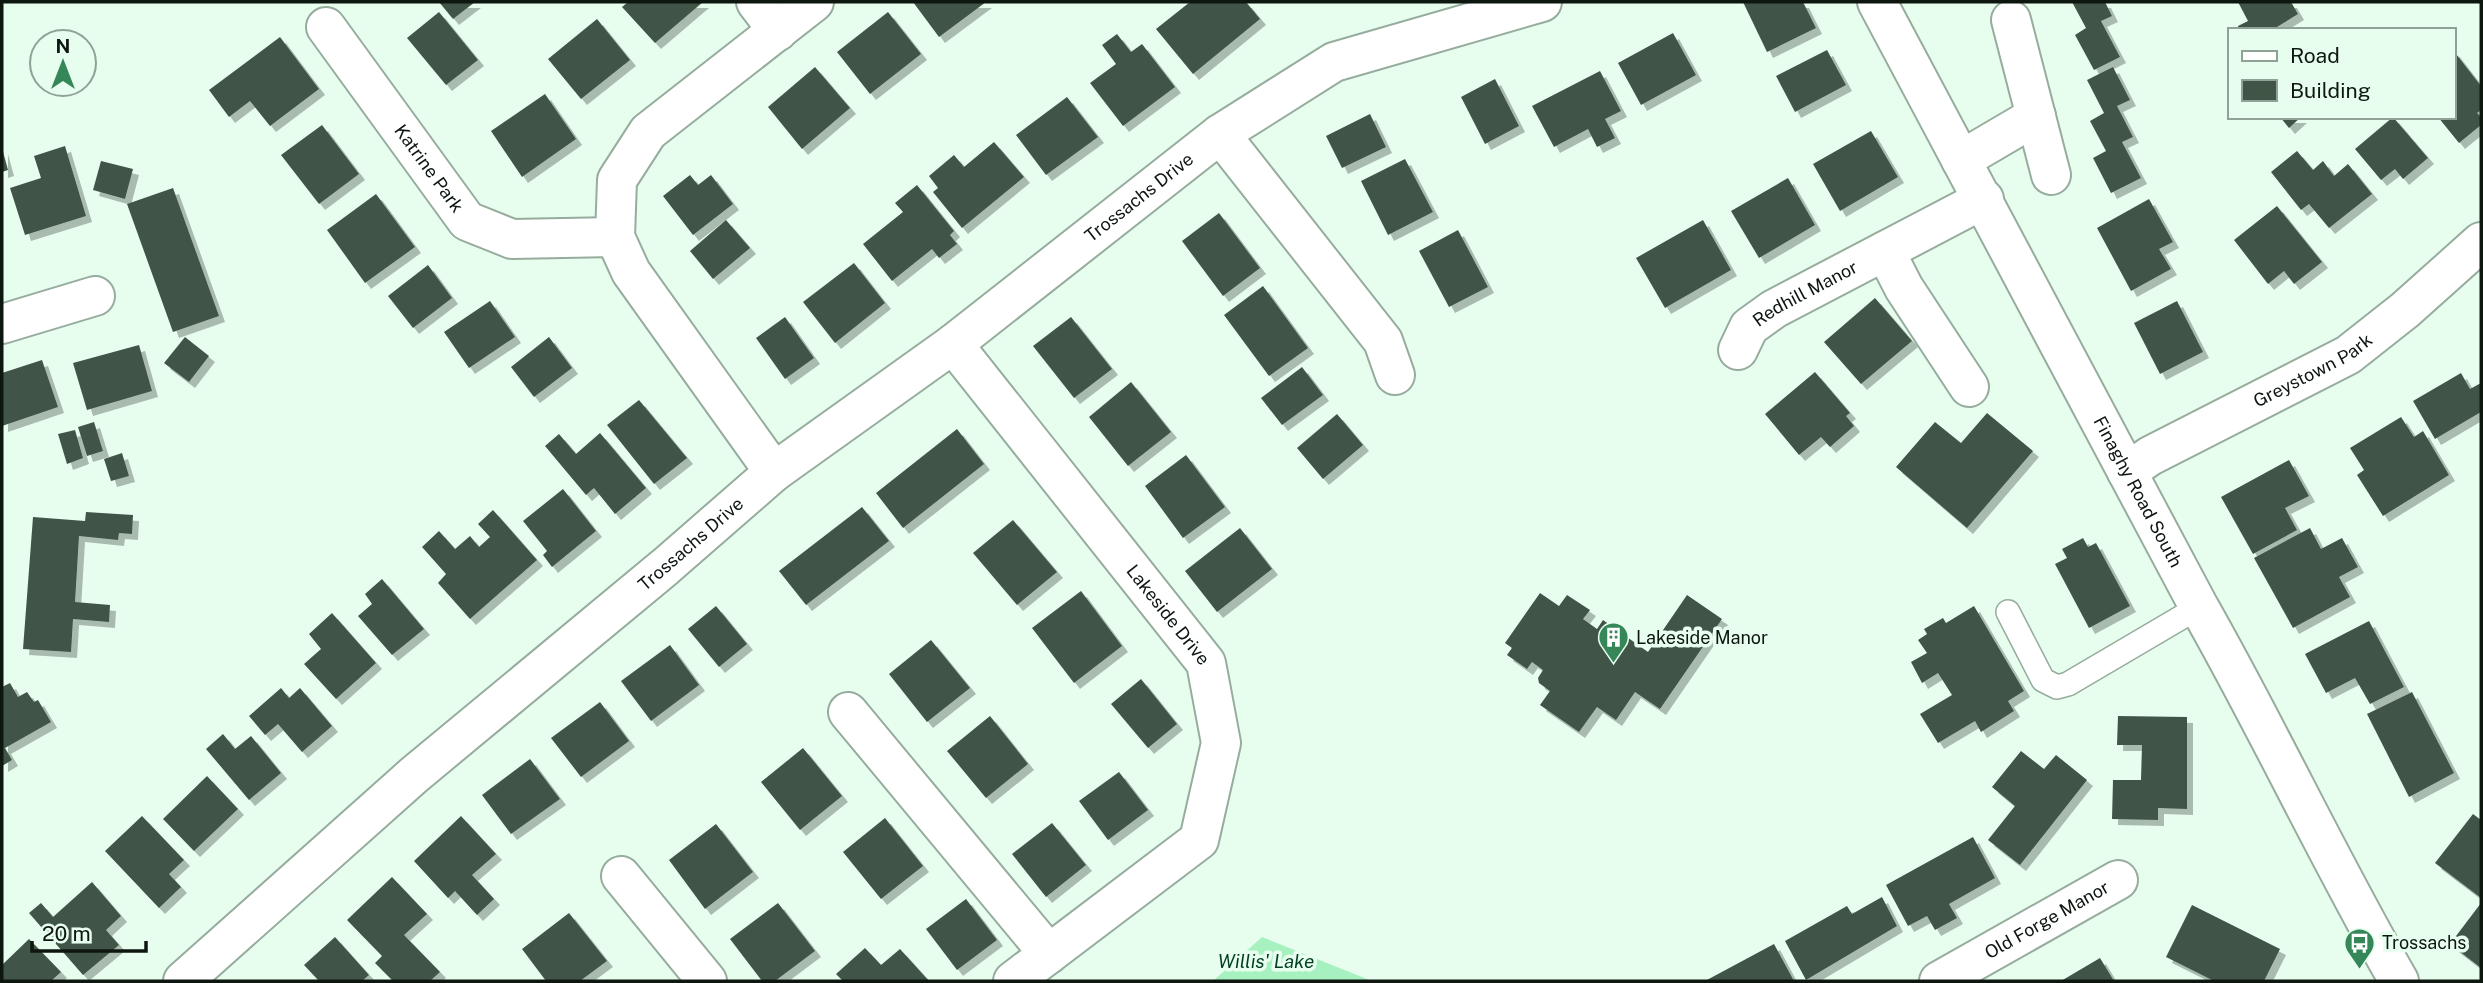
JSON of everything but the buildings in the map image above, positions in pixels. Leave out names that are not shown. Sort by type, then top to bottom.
[{"type":"street","points":[[774,472],[631,272],[615,237],[617,180],[648,132],[767,17],[814,2]]},
{"type":"street","name":"Trossachs Drive","points":[[183,981],[414,775],[665,567],[774,472],[953,344],[1220,134],[1334,62],[1542,2]]},
{"type":"street","name":"Finaghy Road South","points":[[1877,2],[1984,199],[2126,472],[2234,669],[2353,902],[2399,981]]},
{"type":"street","points":[[2011,20],[2051,175]]},
{"type":"street","name":"Katrine Park","points":[[326,27],[467,222],[512,239],[615,237]]},
{"type":"street","points":[[1961,160],[2036,116]]},
{"type":"street","points":[[1220,134],[1383,341],[1395,375]]},
{"type":"street","name":"Redhill Manor","points":[[1738,350],[1749,327],[1774,309],[1984,199]]},
{"type":"street","name":"Greystown Park","points":[[2126,472],[2150,456],[2348,355],[2405,310],[2481,242]]},
{"type":"street","points":[[1885,251],[1904,288],[1969,387]]},
{"type":"street","points":[[2,324],[95,296]]},
{"type":"street","name":"Lakeside Drive","points":[[953,344],[1206,663],[1221,743],[1199,841],[1013,981]]},
{"type":"street","points":[[848,712],[1049,954]]},
{"type":"street","points":[[621,876],[706,981]]},
{"type":"street","name":"Old Forge Manor","points":[[1939,981],[2118,880]]},
{"type":"lane","points":[[2008,612],[2043,680],[2057,687],[2068,684],[2199,607]]},
{"type":"water","name":"Willis' Lake","points":[[1262,937],[1372,981],[1213,981]]},
{"type":"place","name":"Lakeside Manor","points":[[1613,665]]},
{"type":"place","name":"Trossachs","points":[[2359,970]]}]
